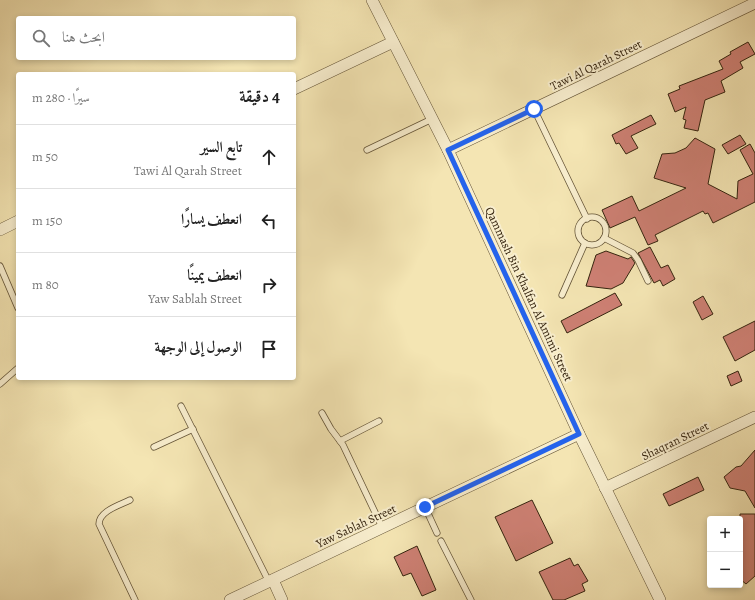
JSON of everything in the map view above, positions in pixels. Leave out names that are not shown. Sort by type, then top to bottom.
[{"type":"street","name":"Qammash Bin Khalfan Al Amimi Street","points":[[372,0],[448,150],[579,434],[660,600]]},
{"type":"street","name":"Tawi Al Qarah Street","points":[[448,150],[755,4]]},
{"type":"street","points":[[296,88],[393,42]]},
{"type":"street","points":[[0,230],[16,222]]},
{"type":"street","name":"Shaqran Street","points":[[605,488],[755,417]]},
{"type":"street","name":"Yaw Sablah Street","points":[[230,600],[579,434]]},
{"type":"street","points":[[271,581],[282,600]]},
{"type":"lane","points":[[534,109],[587,219]]},
{"type":"lane","points":[[367,150],[432,119]]},
{"type":"lane","points":[[596,218],[604,224],[606,229],[604,238],[596,245],[585,243],[579,236],[580,226],[587,219],[596,218]]},
{"type":"lane","points":[[604,238],[633,253],[648,281]]},
{"type":"lane","points":[[562,294],[585,243]]},
{"type":"lane","points":[[0,266],[16,303]]},
{"type":"lane","points":[[0,384],[16,370]]},
{"type":"lane","points":[[181,406],[271,581]]},
{"type":"lane","points":[[322,412],[331,429],[340,441],[382,528]]},
{"type":"lane","points":[[340,441],[379,421]]},
{"type":"lane","points":[[154,447],[193,429]]},
{"type":"lane","points":[[130,500],[103,514],[99,520],[99,524],[135,600]]},
{"type":"lane","points":[[425,507],[437,533]]},
{"type":"lane","points":[[442,541],[471,600]]},
{"type":"building","points":[[748,42],[755,54],[740,62],[743,68],[721,81],[725,92],[705,100],[698,131],[684,128],[686,120],[683,119],[686,107],[675,112],[668,94],[680,89],[679,86],[723,69],[719,61],[731,54],[730,52]]},
{"type":"building","points":[[651,115],[656,124],[631,136],[638,148],[626,154],[619,143],[616,144],[612,135]]},
{"type":"building","points":[[740,135],[746,144],[728,154],[722,145]]},
{"type":"building","points":[[695,138],[715,149],[708,184],[737,199],[738,181],[753,174],[740,150],[750,144],[755,153],[755,202],[713,223],[708,213],[705,214],[703,211],[655,235],[658,241],[648,245],[635,217],[610,228],[602,210],[632,196],[639,211],[686,188],[654,178],[662,154],[675,153],[686,148]]},
{"type":"building","points":[[650,247],[661,268],[668,265],[675,279],[663,286],[660,280],[654,283],[638,253]]},
{"type":"building","points":[[606,251],[628,259],[631,257],[635,263],[623,283],[611,289],[586,286],[596,255]]},
{"type":"building","points":[[615,293],[622,305],[567,333],[561,321]]},
{"type":"building","points":[[703,296],[713,314],[702,320],[693,302]]},
{"type":"building","points":[[755,321],[755,350],[735,361],[723,337]]},
{"type":"building","points":[[738,371],[742,381],[731,386],[727,376]]},
{"type":"building","points":[[755,450],[755,508],[745,491],[730,488],[724,477],[736,467],[741,466]]},
{"type":"building","points":[[698,477],[704,490],[669,506],[663,494]]},
{"type":"building","points":[[532,500],[553,543],[516,561],[495,517]]},
{"type":"building","points":[[740,514],[755,514],[755,576],[746,584],[743,582],[743,516],[740,516]]},
{"type":"building","points":[[417,546],[436,590],[422,596],[411,573],[403,576],[394,557]]},
{"type":"building","points":[[570,558],[574,566],[578,564],[588,581],[582,584],[585,591],[564,600],[553,600],[539,572]]},
{"type":"route","points":[[425,507],[579,434],[448,150],[534,109]]}]
